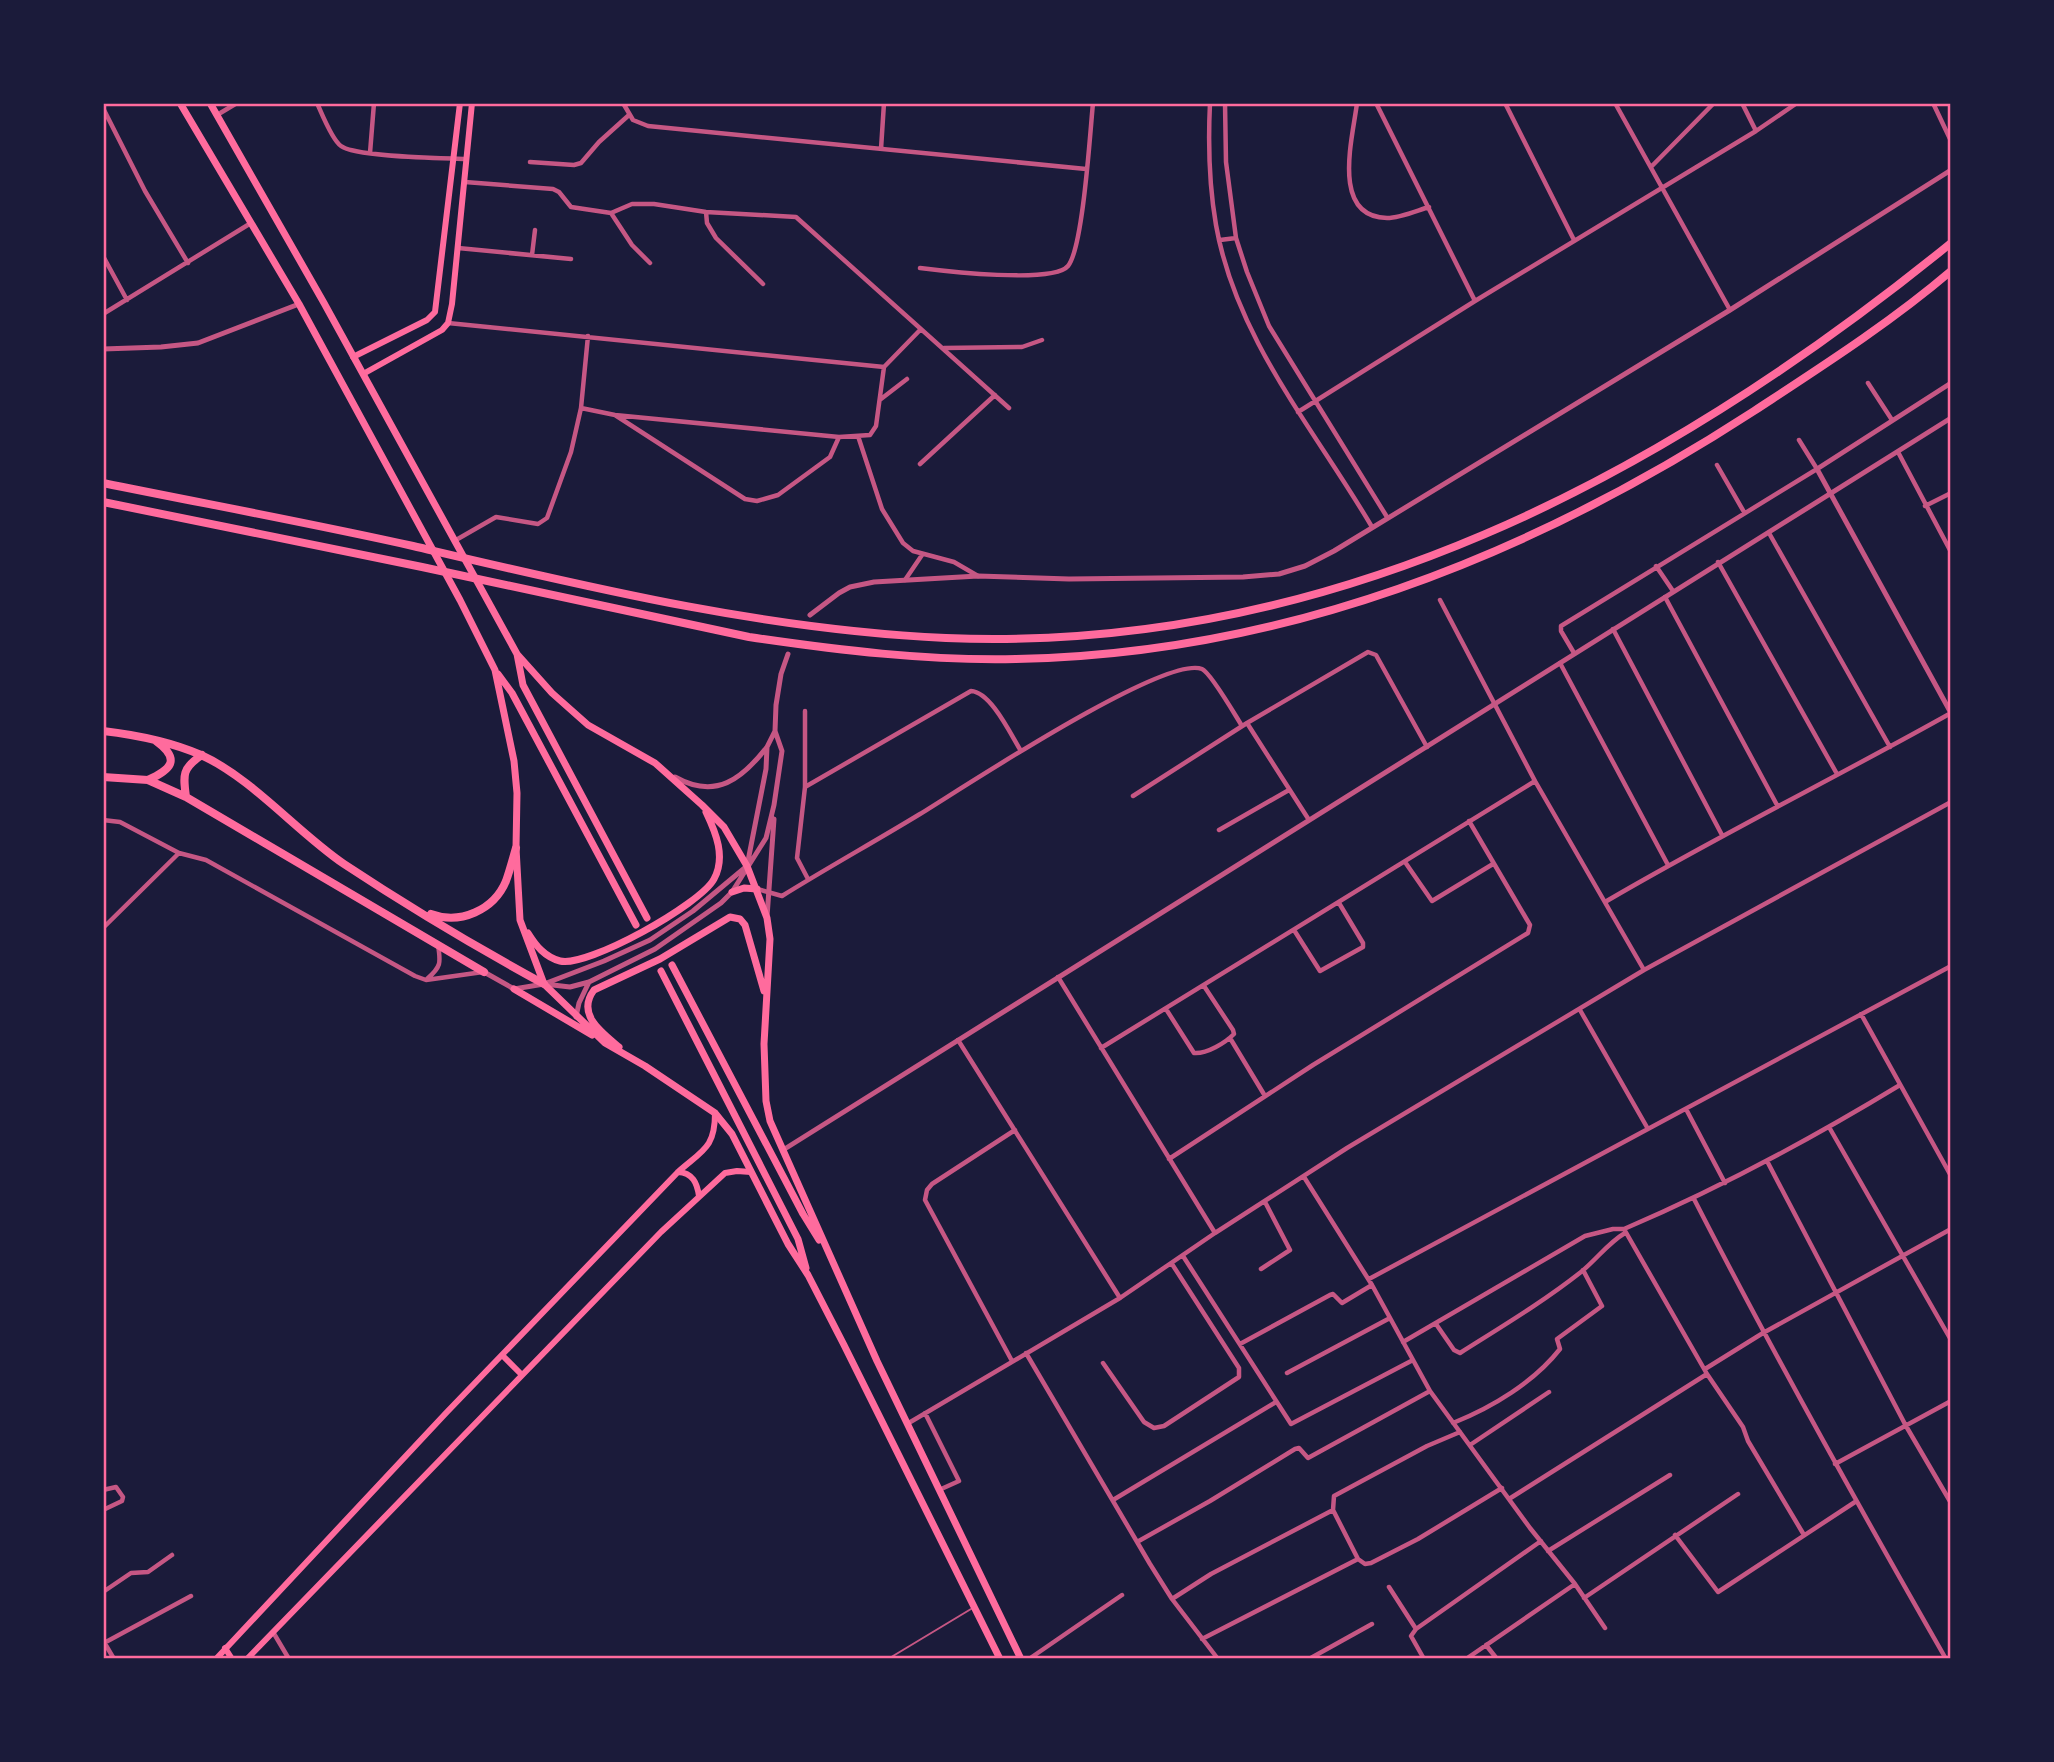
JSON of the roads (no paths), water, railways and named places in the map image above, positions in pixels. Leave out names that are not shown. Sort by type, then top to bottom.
[{"type":"highway","points":[[103,483],[704,609],[810,625],[943,638],[1059,638],[1188,624],[1330,591],[1449,550],[1527,517],[1683,435],[1838,331],[1951,243]]},
{"type":"highway","points":[[103,502],[422,566],[749,637],[945,658],[1089,656],[1215,640],[1259,631],[1419,583],[1503,549],[1560,523],[1694,450],[1882,324],[1951,271]]},
{"type":"highway","points":[[103,731],[151,737],[202,755],[244,783],[342,862],[485,952],[544,984]]},
{"type":"highway","points":[[148,780],[166,771],[170,758],[164,747],[151,737]]},
{"type":"highway","points":[[186,797],[183,778],[186,769],[202,755]]},
{"type":"highway","points":[[103,777],[148,780],[186,797],[484,972]]},
{"type":"highway","points":[[406,902],[435,916],[453,918],[478,911],[496,897],[506,882],[516,848]]},
{"type":"main road","points":[[180,103],[299,304],[460,600],[495,670],[512,693],[636,925]]},
{"type":"main road","points":[[210,103],[456,540],[517,654],[552,693],[589,725],[656,763],[702,805],[724,827],[747,866],[767,918],[769,970],[764,1044],[766,1101],[770,1121],[907,1424],[1021,1659]]},
{"type":"main road","points":[[353,357],[433,316],[460,103]]},
{"type":"main road","points":[[363,374],[442,330],[448,323],[472,103]]},
{"type":"main road","points":[[517,654],[523,685],[647,918]]},
{"type":"main road","points":[[495,670],[514,761],[519,908],[531,951],[544,984],[604,1043]]},
{"type":"main road","points":[[519,908],[534,943],[547,956],[560,961],[575,961],[596,954],[645,930],[694,900],[715,878],[720,859],[717,838],[702,805]]},
{"type":"main road","points":[[732,892],[744,888],[757,889]]},
{"type":"main road","points":[[633,1059],[591,1020],[587,1009],[589,996],[594,990],[660,959],[722,921],[733,917],[744,922],[766,996]]},
{"type":"main road","points":[[672,965],[803,1214],[830,1258]]},
{"type":"main road","points":[[661,971],[797,1239],[808,1275]]},
{"type":"main road","points":[[514,989],[633,1059],[715,1112],[732,1135],[788,1244],[808,1275],[1000,1659]]},
{"type":"main road","points":[[216,1659],[678,1172],[709,1144],[715,1133],[715,1112]]},
{"type":"main road","points":[[678,1172],[694,1178],[699,1196]]},
{"type":"main road","points":[[250,1658],[661,1232],[725,1173],[751,1172]]},
{"type":"main road","points":[[503,1356],[522,1375]]},
{"type":"main road","points":[[225,1648],[233,1659]]},
{"type":"street","points":[[217,115],[237,103]]},
{"type":"street","points":[[317,103],[341,146],[370,153],[466,159]]},
{"type":"street","points":[[370,153],[374,103]]},
{"type":"street","points":[[881,149],[884,103]]},
{"type":"street","points":[[920,268],[1024,276],[1046,274],[1069,266],[1079,240],[1093,103]]},
{"type":"street","points":[[1210,103],[1211,185],[1220,240],[1234,288],[1247,320],[1298,412],[1347,484],[1372,527]]},
{"type":"street","points":[[1225,103],[1226,162],[1236,238],[1247,272],[1269,326],[1387,517]]},
{"type":"street","points":[[1357,103],[1348,178],[1352,195],[1362,208],[1372,215],[1387,218],[1429,207]]},
{"type":"street","points":[[1376,103],[1475,301]]},
{"type":"street","points":[[1505,103],[1574,240]]},
{"type":"street","points":[[1615,103],[1730,310]]},
{"type":"street","points":[[1651,167],[1714,103]]},
{"type":"street","points":[[1742,103],[1756,131]]},
{"type":"street","points":[[1298,412],[1574,240],[1756,131],[1797,103]]},
{"type":"street","points":[[1933,103],[1951,141]]},
{"type":"street","points":[[624,105],[629,116],[639,124],[648,126],[1086,169]]},
{"type":"street","points":[[103,108],[145,191],[188,263]]},
{"type":"street","points":[[530,162],[574,165],[581,163],[598,142],[629,116]]},
{"type":"street","points":[[810,615],[825,601],[850,587],[874,582],[978,576],[1069,579],[1243,577],[1279,574],[1305,566],[1334,551],[1730,310],[1951,170]]},
{"type":"street","points":[[465,182],[553,189],[559,192],[571,207],[611,213],[624,206],[641,204],[706,212],[792,216],[799,219],[1009,408]]},
{"type":"street","points":[[706,212],[707,223],[716,238],[763,284]]},
{"type":"street","points":[[611,213],[632,245],[650,263]]},
{"type":"street","points":[[103,314],[251,223]]},
{"type":"street","points":[[531,256],[535,230]]},
{"type":"street","points":[[1220,240],[1236,238]]},
{"type":"street","points":[[458,248],[571,260]]},
{"type":"street","points":[[103,256],[127,300]]},
{"type":"street","points":[[103,349],[198,343],[299,304]]},
{"type":"street","points":[[448,323],[884,367]]},
{"type":"street","points":[[581,408],[615,415],[839,437],[870,435],[875,430],[884,367],[921,329]]},
{"type":"street","points":[[456,540],[496,517],[538,524],[546,520],[571,452],[581,408],[588,337]]},
{"type":"street","points":[[944,348],[1022,347],[1042,340]]},
{"type":"street","points":[[880,399],[907,379]]},
{"type":"street","points":[[1868,383],[1892,420]]},
{"type":"street","points":[[1574,653],[1561,631],[1561,626],[1951,383]]},
{"type":"street","points":[[920,464],[995,395]]},
{"type":"street","points":[[615,415],[745,499],[757,501],[778,495],[830,457],[839,437]]},
{"type":"street","points":[[783,1150],[1951,418]]},
{"type":"street","points":[[858,436],[877,497],[903,543],[922,555],[954,562],[978,576]]},
{"type":"street","points":[[1605,901],[1777,805],[1951,713],[1832,494],[1799,440]]},
{"type":"street","points":[[1898,452],[1951,552]]},
{"type":"street","points":[[1717,464],[1744,512]]},
{"type":"street","points":[[1926,506],[1951,493]]},
{"type":"street","points":[[1769,533],[1890,747]]},
{"type":"street","points":[[905,580],[922,555]]},
{"type":"street","points":[[1718,562],[1837,774]]},
{"type":"street","points":[[1656,566],[1673,591]]},
{"type":"street","points":[[1664,596],[1777,805]]},
{"type":"street","points":[[1440,600],[1535,781],[1644,970]]},
{"type":"street","points":[[1613,629],[1722,835]]},
{"type":"street","points":[[1133,796],[1244,724],[1368,652],[1376,655],[1427,748]]},
{"type":"street","points":[[656,763],[687,783],[702,786],[718,786],[742,776],[767,747],[775,731],[781,674],[788,654]]},
{"type":"street","points":[[1560,663],[1668,865]]},
{"type":"street","points":[[757,889],[782,896],[1021,751],[1142,684],[1180,669],[1194,668],[1207,673],[1309,820]]},
{"type":"street","points":[[805,787],[971,691],[981,694],[993,707],[1021,751]]},
{"type":"street","points":[[805,710],[805,787],[797,858],[808,879]]},
{"type":"street","points":[[544,984],[570,987],[589,982],[655,949],[721,903],[732,892],[766,838],[782,751],[775,731]]},
{"type":"street","points":[[103,820],[120,822],[179,853],[206,860],[415,976],[426,980],[484,972],[514,989],[544,984],[650,940],[693,911],[747,866],[766,769],[767,747]]},
{"type":"street","points":[[1101,1048],[1535,781]]},
{"type":"street","points":[[1219,830],[1289,790]]},
{"type":"street","points":[[907,1424],[1120,1298],[1347,1148],[1644,970],[1951,802]]},
{"type":"street","points":[[767,918],[774,805]]},
{"type":"street","points":[[1169,1159],[1298,1074],[1528,933],[1530,925],[1469,821]]},
{"type":"street","points":[[103,928],[179,853]]},
{"type":"street","points":[[1405,862],[1432,901],[1493,864]]},
{"type":"street","points":[[1294,930],[1320,971],[1363,947],[1339,902]]},
{"type":"street","points":[[426,980],[436,972],[441,962],[438,945]]},
{"type":"street","points":[[1368,1279],[1951,965]]},
{"type":"street","points":[[1058,977],[1215,1233]]},
{"type":"street","points":[[576,1017],[589,982]]},
{"type":"street","points":[[1166,1009],[1194,1054],[1202,1053],[1230,1038],[1234,1034],[1233,1030],[1204,986]]},
{"type":"street","points":[[1580,1010],[1648,1129]]},
{"type":"street","points":[[1861,1014],[1951,1176]]},
{"type":"street","points":[[1230,1038],[1265,1096]]},
{"type":"street","points":[[958,1040],[1120,1298]]},
{"type":"street","points":[[1436,1324],[1454,1350],[1460,1353],[1583,1270],[1610,1242],[1625,1231],[1767,1161],[1900,1085]]},
{"type":"street","points":[[1686,1109],[1725,1183]]},
{"type":"street","points":[[1829,1127],[1951,1340]]},
{"type":"street","points":[[1012,1362],[925,1200],[927,1190],[932,1185],[1015,1130]]},
{"type":"street","points":[[1767,1161],[1906,1426],[1951,1503]]},
{"type":"street","points":[[1304,1177],[1372,1285],[1430,1391],[1605,1628]]},
{"type":"street","points":[[1694,1199],[1763,1333],[1946,1659]]},
{"type":"street","points":[[1261,1269],[1290,1250],[1265,1202]]},
{"type":"street","points":[[1403,1342],[1585,1236],[1612,1229],[1625,1231]]},
{"type":"street","points":[[1509,1499],[1763,1333],[1951,1229]]},
{"type":"street","points":[[1625,1231],[1706,1371],[1743,1427],[1748,1441],[1804,1535]]},
{"type":"street","points":[[1183,1256],[1292,1424],[1413,1360]]},
{"type":"street","points":[[1103,1363],[1144,1422],[1154,1429],[1164,1426],[1239,1377],[1239,1368],[1172,1264]]},
{"type":"street","points":[[1453,1423],[1496,1402],[1542,1371],[1560,1349],[1557,1339],[1602,1306],[1583,1270]]},
{"type":"street","points":[[1240,1344],[1329,1295],[1335,1296],[1342,1303],[1372,1285]]},
{"type":"street","points":[[1287,1373],[1390,1318]]},
{"type":"street","points":[[1026,1353],[1172,1599],[1217,1659]]},
{"type":"street","points":[[1137,1542],[1298,1448],[1307,1458],[1430,1391]]},
{"type":"street","points":[[1470,1445],[1549,1392]]},
{"type":"street","points":[[1835,1464],[1951,1401]]},
{"type":"street","points":[[1113,1500],[1276,1402]]},
{"type":"street","points":[[925,1413],[960,1481],[939,1490]]},
{"type":"street","points":[[1460,1432],[1427,1446],[1334,1496],[1333,1510],[1358,1559],[1365,1564],[1418,1539],[1502,1488]]},
{"type":"street","points":[[1548,1551],[1670,1475]]},
{"type":"street","points":[[103,1510],[122,1501],[123,1497],[116,1486],[104,1490]]},
{"type":"street","points":[[1584,1598],[1738,1494]]},
{"type":"street","points":[[1675,1535],[1718,1592],[1856,1502]]},
{"type":"street","points":[[1172,1599],[1211,1574],[1333,1510]]},
{"type":"street","points":[[1422,1658],[1411,1636],[1416,1629],[1541,1541]]},
{"type":"street","points":[[103,1592],[131,1573],[148,1572],[172,1555]]},
{"type":"street","points":[[1202,1639],[1358,1559]]},
{"type":"street","points":[[1466,1659],[1575,1584]]},
{"type":"street","points":[[1389,1587],[1416,1629]]},
{"type":"street","points":[[1029,1659],[1122,1594]]},
{"type":"street","points":[[114,1659],[104,1642],[191,1596]]},
{"type":"street","points":[[1309,1659],[1372,1624]]},
{"type":"street","points":[[273,1632],[289,1659]]},
{"type":"street","points":[[1486,1645],[1497,1659]]},
{"type":"lane","points":[[888,1659],[975,1606]]}]
